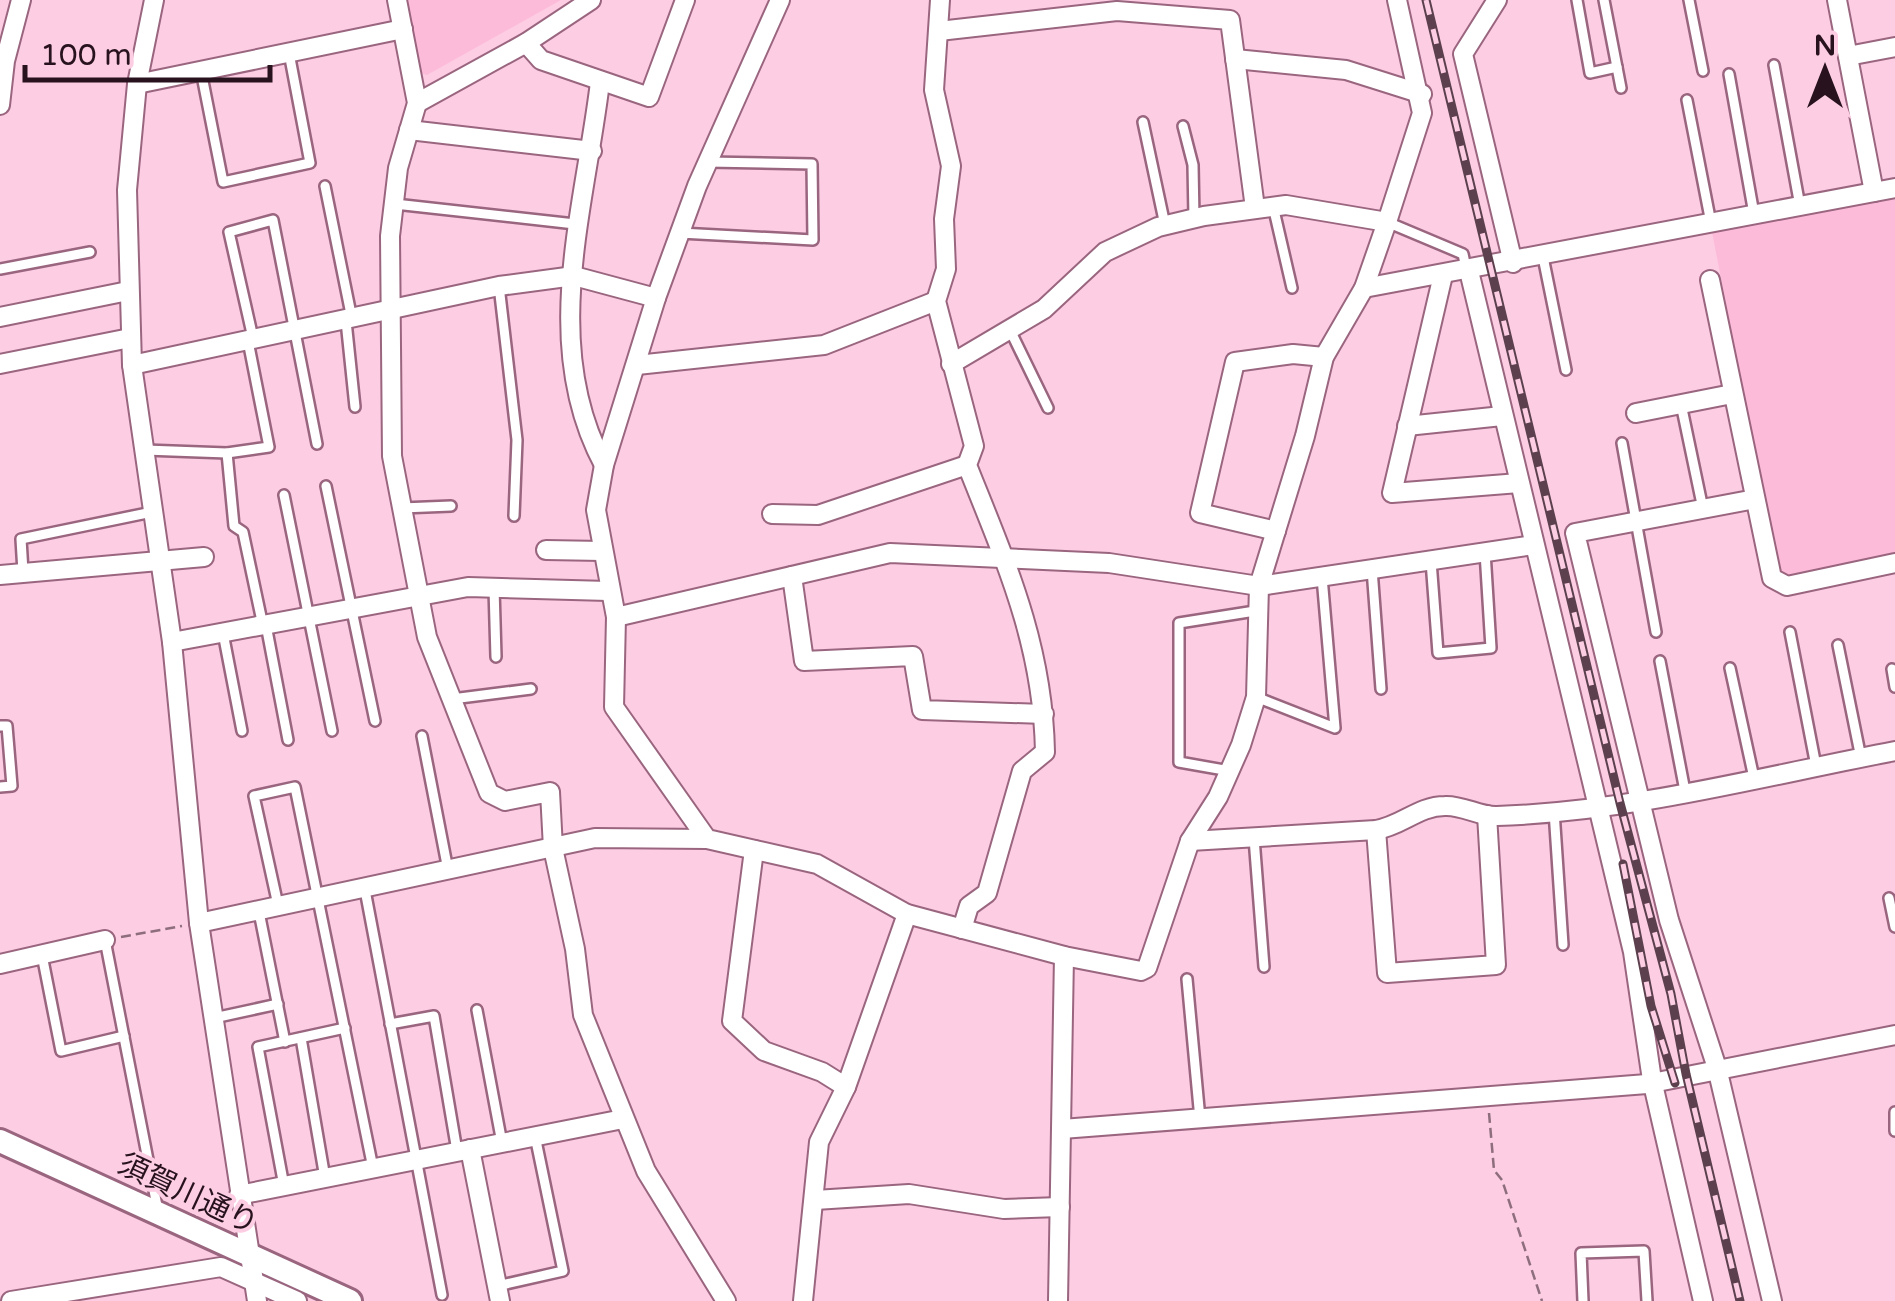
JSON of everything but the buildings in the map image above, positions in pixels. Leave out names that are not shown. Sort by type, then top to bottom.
[{"type":"street","points":[[0,105],[5,61],[22,0]]},
{"type":"street","points":[[154,0],[137,84],[127,190],[132,366],[172,642],[199,923],[255,1291]]},
{"type":"street","points":[[397,0],[417,103],[392,204],[392,456],[417,598],[490,793],[505,802],[550,792],[553,848],[575,949],[583,1015],[646,1171],[726,1301]]},
{"type":"street","points":[[417,103],[526,43],[590,0]]},
{"type":"street","points":[[526,43],[541,60],[649,97],[685,0]]},
{"type":"street","points":[[707,839],[614,707],[616,617],[608,591],[596,510],[604,465],[656,298],[708,162],[780,0]]},
{"type":"street","points":[[940,0],[934,90],[951,166],[944,219],[946,269],[936,302],[974,446],[967,465],[1025,608],[1044,714],[1044,752],[1022,770],[987,893],[969,906],[962,929]]},
{"type":"street","points":[[1220,20],[1224,0]]},
{"type":"street","points":[[199,923],[596,838],[707,839],[817,864],[907,914],[1064,956],[1141,971],[1147,968],[1190,841],[1230,772],[1256,697],[1255,611],[1259,586],[1324,357],[1364,288],[1422,112],[1422,94],[1397,0]]},
{"type":"street","points":[[1498,0],[1463,54],[1514,263]]},
{"type":"street","points":[[1837,0],[1874,192]]},
{"type":"street","points":[[939,31],[1117,5],[1153,6],[1230,20],[1264,207]]},
{"type":"street","points":[[137,84],[402,29]]},
{"type":"street","points":[[1848,56],[1895,47]]},
{"type":"street","points":[[1235,59],[1346,70],[1422,94]]},
{"type":"street","points":[[600,82],[592,151],[575,224],[568,348],[590,438],[604,465]]},
{"type":"street","points":[[410,130],[592,151]]},
{"type":"street","points":[[1364,288],[1514,263],[1895,188]]},
{"type":"street","points":[[952,364],[1044,309],[1106,252],[1132,236],[1165,225],[1264,207],[1387,222]]},
{"type":"street","points":[[1468,271],[1633,952],[1652,1080],[1703,1301]]},
{"type":"street","points":[[132,366],[499,286],[574,276],[656,298]]},
{"type":"street","points":[[1443,276],[1392,493],[1519,483]]},
{"type":"street","points":[[1710,280],[1772,578],[1787,586],[1895,564]]},
{"type":"street","points":[[0,318],[128,291]]},
{"type":"street","points":[[637,366],[824,344],[936,302]]},
{"type":"street","points":[[0,364],[130,338]]},
{"type":"street","points":[[1276,531],[1200,514],[1235,362],[1294,354],[1324,357]]},
{"type":"street","points":[[1636,413],[1732,394]]},
{"type":"street","points":[[1406,426],[1502,416]]},
{"type":"street","points":[[772,514],[818,515],[967,465]]},
{"type":"street","points":[[1754,499],[1575,533],[1670,920],[1717,1068],[1772,1301]]},
{"type":"street","points":[[616,617],[890,553],[1109,563],[1259,586],[1533,546]]},
{"type":"street","points":[[546,550],[602,551]]},
{"type":"street","points":[[0,575],[160,564],[204,557]]},
{"type":"street","points":[[792,576],[804,661],[913,656],[922,710],[1044,714]]},
{"type":"street","points":[[172,642],[468,588],[608,591]]},
{"type":"street","points":[[1190,841],[1376,830],[1397,827],[1418,811],[1447,806],[1487,815],[1597,808],[1895,751]]},
{"type":"street","points":[[1376,830],[1387,973],[1496,964],[1487,815]]},
{"type":"street","points":[[754,850],[732,1021],[764,1051],[822,1072],[846,1087]]},
{"type":"street","points":[[803,1301],[819,1142],[846,1087],[907,914]]},
{"type":"street","points":[[0,964],[105,940]]},
{"type":"street","points":[[1058,1301],[1064,956]]},
{"type":"street","points":[[1062,1129],[1486,1097],[1652,1080],[1895,1035]]},
{"type":"street","points":[[239,1195],[623,1119]]},
{"type":"street","name":"須賀川通り","points":[[0,1141],[350,1301]]},
{"type":"street","points":[[464,1150],[499,1294]]},
{"type":"street","points":[[816,1200],[908,1194],[1004,1209],[1060,1207]]},
{"type":"street","points":[[11,1301],[222,1267],[255,1291],[297,1301]]},
{"type":"lane","points":[[1577,0],[1590,73],[1617,67]]},
{"type":"lane","points":[[1604,0],[1621,88]]},
{"type":"lane","points":[[1689,0],[1703,72]]},
{"type":"lane","points":[[201,70],[223,182],[310,163],[289,53]]},
{"type":"lane","points":[[1774,65],[1800,206]]},
{"type":"lane","points":[[1729,74],[1754,214]]},
{"type":"lane","points":[[1687,100],[1711,224]]},
{"type":"lane","points":[[1143,122],[1165,225]]},
{"type":"lane","points":[[1183,126],[1192,165],[1194,218]]},
{"type":"lane","points":[[680,233],[812,240],[812,164],[708,162]]},
{"type":"lane","points":[[325,186],[349,320],[355,407]]},
{"type":"lane","points":[[392,204],[575,224]]},
{"type":"lane","points":[[1264,207],[1292,288]]},
{"type":"lane","points":[[142,450],[227,453],[269,447],[229,232],[274,220],[318,444]]},
{"type":"lane","points":[[1387,222],[1463,254],[1468,271]]},
{"type":"lane","points":[[0,269],[90,252]]},
{"type":"lane","points":[[1543,257],[1566,370]]},
{"type":"lane","points":[[499,286],[517,440],[514,516]]},
{"type":"lane","points":[[1010,330],[1048,408]]},
{"type":"lane","points":[[1681,404],[1703,509]]},
{"type":"lane","points":[[1622,443],[1656,632]]},
{"type":"lane","points":[[227,453],[234,526],[242,532],[288,740]]},
{"type":"lane","points":[[326,486],[376,721]]},
{"type":"lane","points":[[284,495],[332,731]]},
{"type":"lane","points":[[400,508],[451,506]]},
{"type":"lane","points":[[22,574],[21,538],[152,512]]},
{"type":"lane","points":[[1431,560],[1438,653],[1491,648],[1485,552]]},
{"type":"lane","points":[[1372,569],[1382,689]]},
{"type":"lane","points":[[1256,697],[1335,728],[1322,577]]},
{"type":"lane","points":[[494,588],[496,657]]},
{"type":"lane","points":[[1230,772],[1180,762],[1178,622],[1255,611]]},
{"type":"lane","points":[[1790,632],[1816,766]]},
{"type":"lane","points":[[223,633],[242,731]]},
{"type":"lane","points":[[1838,646],[1861,758]]},
{"type":"lane","points":[[1660,661],[1685,792]]},
{"type":"lane","points":[[1730,668],[1754,778]]},
{"type":"lane","points":[[1892,669],[1895,687]]},
{"type":"lane","points":[[452,699],[532,689]]},
{"type":"lane","points":[[0,726],[7,726],[12,786],[0,788]]},
{"type":"lane","points":[[422,736],[448,872]]},
{"type":"lane","points":[[278,908],[254,796],[295,786],[373,1168]]},
{"type":"lane","points":[[1554,811],[1564,945]]},
{"type":"lane","points":[[1254,838],[1264,967]]},
{"type":"lane","points":[[365,890],[442,1296]]},
{"type":"lane","points":[[1889,898],[1895,927]]},
{"type":"lane","points":[[259,912],[285,1042]]},
{"type":"lane","points":[[105,940],[159,1214]]},
{"type":"lane","points":[[42,954],[61,1050],[124,1036]]},
{"type":"lane","points":[[1187,979],[1200,1118]]},
{"type":"lane","points":[[214,1018],[278,1004]]},
{"type":"lane","points":[[477,1010],[502,1143]]},
{"type":"lane","points":[[390,1024],[434,1016],[464,1150]]},
{"type":"lane","points":[[284,1186],[258,1047],[346,1028]]},
{"type":"lane","points":[[301,1038],[325,1178]]},
{"type":"lane","points":[[1895,1112],[1895,1131]]},
{"type":"lane","points":[[499,1294],[563,1272],[536,1136]]},
{"type":"lane","points":[[1583,1301],[1581,1253],[1644,1251],[1647,1301]]},
{"type":"path","points":[[105,940],[199,923]]},
{"type":"path","points":[[1486,1097],[1494,1170],[1502,1180],[1542,1301]]},
{"type":"shaded area","points":[[403,0],[561,0],[427,75],[418,72]]},
{"type":"shaded area","points":[[1895,196],[1895,555],[1788,577],[1778,572],[1712,232]]},
{"type":"railway","points":[[1426,0],[1620,803],[1671,994],[1740,1301]]},
{"type":"railway","points":[[1623,864],[1651,1006],[1675,1083]]}]
